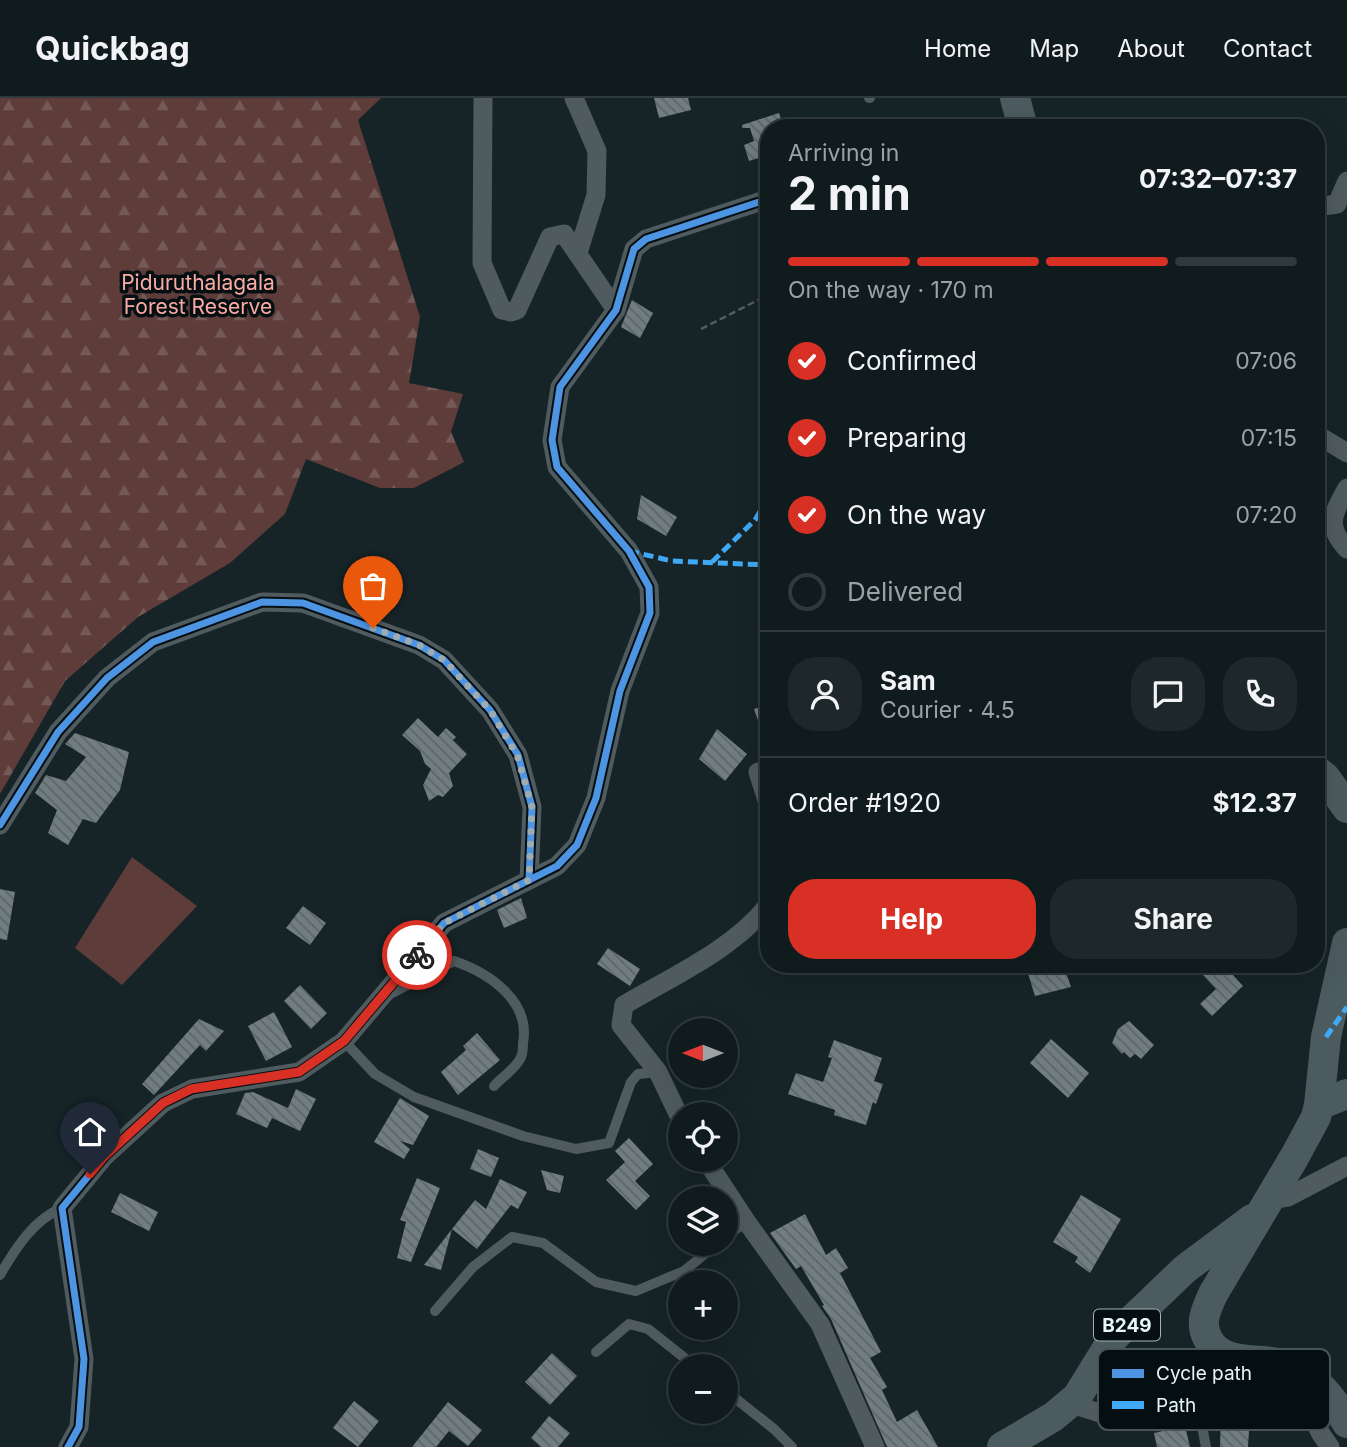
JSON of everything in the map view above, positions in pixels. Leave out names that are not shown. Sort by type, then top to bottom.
[{"type":"main road","points":[[1015,98],[1021,119]]},
{"type":"main road","points":[[1325,777],[1347,808]]},
{"type":"main road","name":"B249","points":[[1107,1349],[1114,1338],[1185,1269],[1266,1205],[1305,1138],[1319,1105],[1326,1038],[1347,943]]},
{"type":"main road","points":[[1319,1105],[1347,1091],[1322,1069]]},
{"type":"main road","points":[[1216,1349],[1205,1336],[1202,1324],[1205,1312],[1266,1205]]},
{"type":"main road","name":"B249","points":[[1002,1447],[1053,1417],[1077,1397],[1098,1364]]},
{"type":"main road","points":[[1330,1397],[1330,1438]]},
{"type":"street","points":[[483,98],[482,263],[502,310],[517,310],[550,237],[564,234],[616,310]]},
{"type":"street","points":[[574,98],[597,151],[596,195],[578,253]]},
{"type":"street","points":[[1325,206],[1336,204],[1347,181]]},
{"type":"street","points":[[68,1447],[79,1427],[84,1359],[62,1208],[104,1157],[163,1103],[191,1089],[299,1072],[344,1041],[444,923],[557,866],[576,845],[596,798],[620,691],[650,612],[649,587],[629,551],[557,467],[552,440],[560,387],[616,310],[634,249],[646,239],[760,202]]},
{"type":"street","points":[[1325,440],[1347,453]]},
{"type":"street","points":[[1347,488],[1333,514],[1335,536],[1347,549]]},
{"type":"street","points":[[0,825],[58,732],[107,678],[153,642],[262,602],[303,603],[419,645],[444,660],[490,710],[517,755],[532,807],[529,880]]},
{"type":"street","points":[[758,772],[760,778]]},
{"type":"street","points":[[672,1102],[657,1072],[621,1025],[624,1005],[722,947],[760,916]]},
{"type":"street","points":[[1266,1205],[1288,1197],[1347,1166]]},
{"type":"street","points":[[714,1172],[820,1324],[875,1447]]},
{"type":"street","points":[[1077,1397],[1081,1407],[1098,1412]]},
{"type":"street","points":[[1029,1447],[1053,1417]]},
{"type":"lane","points":[[382,996],[398,991],[454,961],[477,969],[503,988],[523,1016],[526,1031],[520,1059],[494,1086]]},
{"type":"lane","points":[[344,1041],[375,1074],[414,1097],[523,1136],[576,1149],[609,1143],[631,1082],[638,1074],[657,1072]]},
{"type":"lane","points":[[0,1275],[14,1251],[48,1214],[62,1208]]},
{"type":"lane","points":[[738,1227],[746,1221]]},
{"type":"lane","points":[[435,1311],[474,1267],[512,1237],[542,1243],[596,1282],[636,1291],[684,1271],[702,1256]]},
{"type":"lane","points":[[596,1352],[629,1324],[648,1329],[680,1354]]},
{"type":"lane","points":[[738,1400],[792,1447]]},
{"type":"path","points":[[701,329],[760,299]]},
{"type":"green space","name":"Piduruthalagala Forest Reserve","points":[[0,98],[381,98],[358,120],[420,317],[409,383],[463,394],[451,432],[464,462],[414,488],[380,488],[306,459],[285,514],[230,563],[138,617],[65,681],[0,794]]},
{"type":"green space","points":[[132,857],[197,906],[122,985],[75,948]]},
{"type":"building","points":[[654,98],[688,98],[691,110],[659,118]]},
{"type":"building","points":[[779,113],[781,119],[760,119]]},
{"type":"building","points":[[760,119],[760,158],[749,161],[744,145],[754,141],[750,128],[742,128],[742,125]]},
{"type":"building","points":[[632,300],[653,313],[640,338],[621,327]]},
{"type":"building","points":[[641,495],[677,517],[666,536],[637,519]]},
{"type":"building","points":[[760,707],[760,726],[754,709]]},
{"type":"building","points":[[418,718],[438,737],[446,728],[456,737],[453,740],[467,754],[449,773],[453,786],[443,797],[438,795],[429,801],[423,785],[431,769],[425,764],[420,751],[402,735]]},
{"type":"building","points":[[717,729],[747,754],[725,781],[699,759]]},
{"type":"building","points":[[75,733],[129,752],[120,790],[96,823],[83,819],[68,845],[48,833],[57,810],[35,793],[46,775],[66,781],[86,757],[65,744]]},
{"type":"building","points":[[0,889],[15,892],[7,940],[0,939]]},
{"type":"building","points":[[521,898],[527,918],[504,928],[497,910]]},
{"type":"building","points":[[303,906],[326,923],[310,945],[286,928]]},
{"type":"building","points":[[608,948],[640,969],[630,986],[597,964]]},
{"type":"building","points":[[1028,973],[1066,973],[1071,987],[1035,996]]},
{"type":"building","points":[[1231,973],[1243,986],[1212,1016],[1200,1004],[1216,989],[1202,974]]},
{"type":"building","points":[[300,985],[327,1013],[311,1029],[284,1001]]},
{"type":"building","points":[[274,1012],[292,1047],[266,1061],[248,1026]]},
{"type":"building","points":[[199,1019],[224,1031],[206,1051],[200,1045],[154,1095],[142,1084]]},
{"type":"building","points":[[1129,1021],[1154,1045],[1141,1059],[1135,1054],[1130,1058],[1124,1052],[1122,1054],[1112,1043],[1118,1029]]},
{"type":"building","points":[[477,1033],[500,1060],[458,1095],[441,1072],[466,1050],[463,1046]]},
{"type":"building","points":[[1051,1039],[1089,1073],[1068,1098],[1030,1063]]},
{"type":"building","points":[[834,1040],[882,1058],[874,1081],[883,1084],[876,1104],[873,1102],[866,1125],[834,1115],[835,1110],[788,1094],[796,1073],[823,1082],[832,1058],[828,1057]]},
{"type":"building","points":[[296,1089],[316,1099],[300,1131],[272,1118],[267,1128],[236,1114],[245,1093],[253,1092],[288,1108]]},
{"type":"building","points":[[400,1098],[429,1116],[413,1145],[400,1141],[410,1149],[404,1159],[374,1142]]},
{"type":"building","points":[[629,1138],[653,1164],[635,1181],[650,1196],[636,1210],[606,1180],[625,1162],[615,1151]]},
{"type":"building","points":[[478,1149],[499,1158],[491,1177],[470,1169]]},
{"type":"building","points":[[541,1170],[564,1176],[560,1193],[547,1190]]},
{"type":"building","points":[[417,1178],[440,1188],[411,1262],[397,1258],[406,1222],[400,1220]]},
{"type":"building","points":[[500,1179],[527,1192],[518,1209],[511,1205],[477,1249],[452,1229],[475,1200],[486,1209]]},
{"type":"building","points":[[120,1193],[158,1212],[149,1231],[111,1212]]},
{"type":"building","points":[[1081,1195],[1121,1219],[1090,1273],[1075,1262],[1078,1257],[1053,1242]]},
{"type":"building","points":[[805,1214],[826,1255],[836,1248],[848,1268],[840,1273],[881,1352],[870,1358],[887,1387],[882,1390],[897,1422],[917,1410],[938,1447],[887,1447],[831,1319],[822,1306],[824,1305],[801,1266],[796,1269],[770,1233]]},
{"type":"building","points":[[452,1229],[441,1270],[424,1265]]},
{"type":"building","points":[[552,1353],[577,1376],[550,1405],[525,1382]]},
{"type":"building","points":[[354,1401],[379,1421],[358,1447],[333,1428]]},
{"type":"building","points":[[448,1402],[482,1430],[468,1446],[449,1431],[436,1447],[412,1447]]},
{"type":"building","points":[[549,1416],[570,1433],[558,1447],[541,1447],[531,1438]]},
{"type":"building","points":[[1186,1430],[1190,1447],[1157,1447],[1154,1433]]},
{"type":"building","points":[[1220,1430],[1249,1430],[1248,1447],[1220,1447]]},
{"type":"marked path","points":[[712,562],[755,520],[760,512]]},
{"type":"marked path","points":[[629,551],[672,561],[760,565]]},
{"type":"marked path","points":[[1326,1037],[1347,1007]]},
{"type":"cycle path","points":[[68,1447],[79,1427],[84,1359],[62,1208],[105,1156],[163,1103],[192,1089],[299,1072],[344,1041],[444,923],[557,866],[577,845],[596,798],[620,691],[650,613],[649,587],[629,551],[557,467],[552,440],[560,387],[616,310],[634,249],[646,239],[760,202]]},
{"type":"cycle path","points":[[0,825],[58,732],[107,678],[153,642],[262,602],[303,603],[419,645],[444,660],[490,710],[518,755],[532,807],[529,880]]},
{"type":"way so far","points":[[373,628],[419,645],[444,660],[490,710],[517,755],[532,807],[529,880],[444,923],[417,955]]},
{"type":"route","points":[[90,1174],[104,1157],[163,1103],[191,1089],[299,1072],[344,1041],[417,955]]}]
